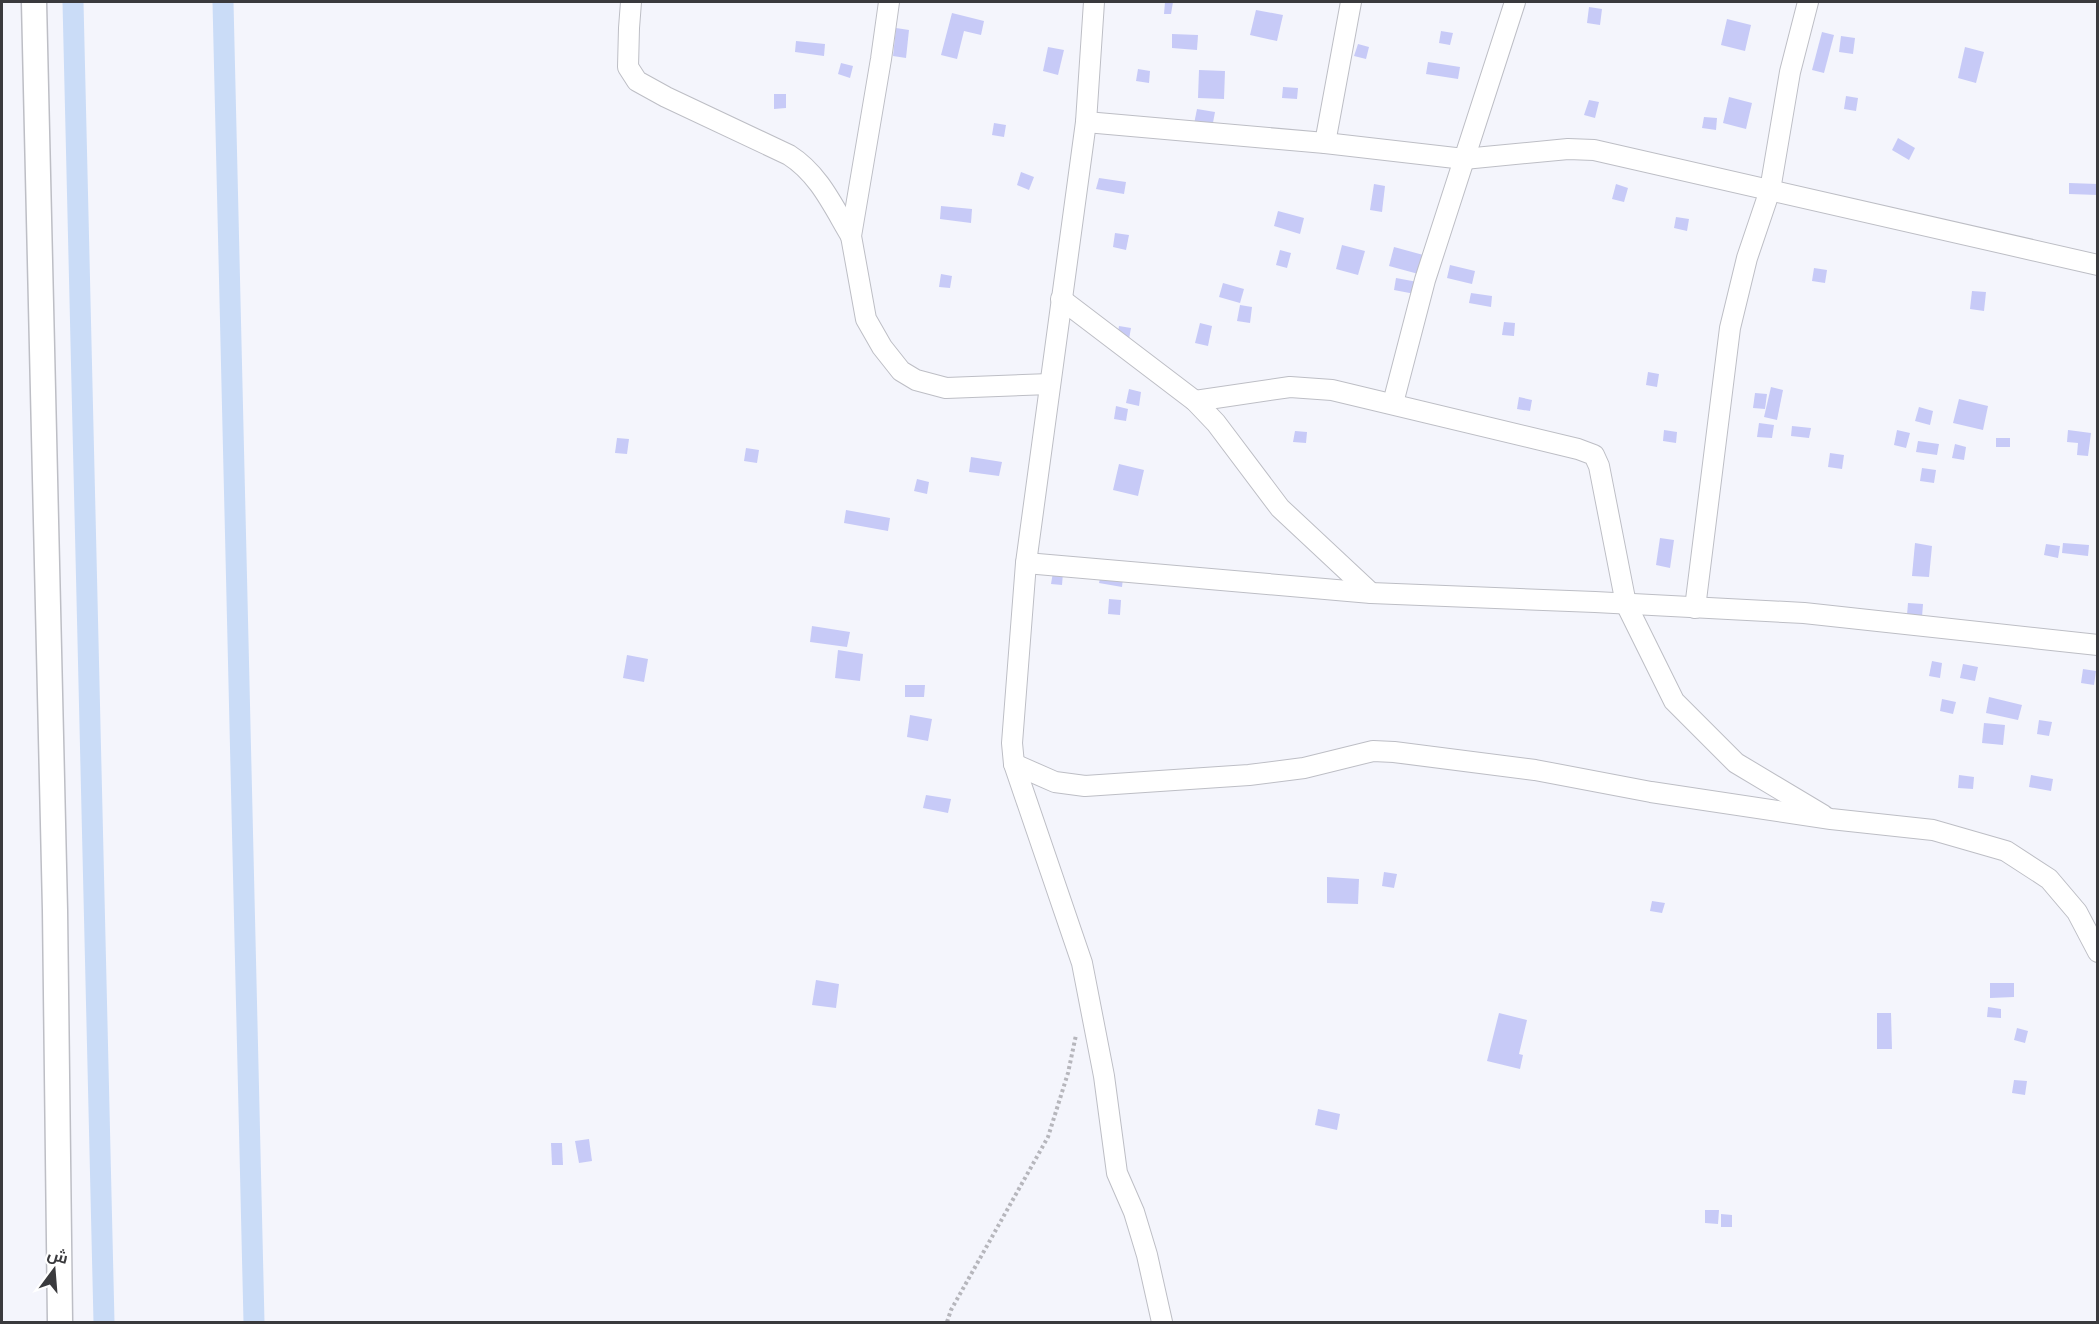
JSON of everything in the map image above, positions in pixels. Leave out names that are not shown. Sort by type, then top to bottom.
[{"type":"street","points":[[34,2],[55,910],[60,1323]]},
{"type":"street","points":[[631,2],[628,67],[637,81],[789,155],[803,165],[816,178],[851,236]]},
{"type":"street","points":[[889,2],[851,236],[866,319],[882,347],[901,371],[916,380],[946,388],[1050,384]]},
{"type":"street","points":[[1094,2],[1086,122],[1026,564],[1012,743],[1014,764],[1082,963],[1104,1076],[1117,1173],[1134,1212],[1147,1256],[1162,1323]]},
{"type":"street","points":[[1325,143],[1351,2]]},
{"type":"street","points":[[1393,403],[1425,280],[1515,2]]},
{"type":"street","points":[[1695,608],[1730,328],[1747,258],[1770,190],[1790,72],[1808,2]]},
{"type":"street","points":[[1086,122],[1325,143],[1464,159],[1568,149],[1594,150],[2097,265]]},
{"type":"street","points":[[1061,299],[1195,401],[1216,423],[1280,508],[1371,593]]},
{"type":"street","points":[[1195,401],[1290,387],[1332,390],[1393,403],[1578,449],[1594,455],[1599,466],[1626,604],[1674,701],[1736,763],[1831,819]]},
{"type":"street","points":[[1026,564],[1371,593],[1804,613],[2097,645]]},
{"type":"street","points":[[1014,764],[1055,782],[1095,786],[1249,775],[1304,768],[1373,751],[1394,752],[1535,770],[1651,792],[1831,819],[1933,830],[2006,851],[2049,879],[2077,912],[2097,952]]},
{"type":"path","points":[[947,1323],[951,1310],[1048,1137],[1068,1073],[1077,1030]]},
{"type":"building","points":[[1165,2],[1173,2],[1171,14],[1164,14]]},
{"type":"building","points":[[1589,7],[1602,9],[1600,25],[1587,23]]},
{"type":"building","points":[[1256,10],[1283,15],[1277,41],[1250,35]]},
{"type":"building","points":[[952,13],[984,21],[981,35],[964,31],[957,59],[941,55]]},
{"type":"building","points":[[1727,19],[1751,25],[1745,51],[1721,45]]},
{"type":"building","points":[[896,28],[909,30],[906,58],[893,56]]},
{"type":"building","points":[[1441,31],[1453,33],[1450,45],[1439,43]]},
{"type":"building","points":[[1822,32],[1834,35],[1824,73],[1812,70]]},
{"type":"building","points":[[1172,34],[1198,35],[1197,50],[1172,48]]},
{"type":"building","points":[[1841,36],[1855,38],[1853,54],[1839,52]]},
{"type":"building","points":[[796,41],[825,44],[824,56],[795,52]]},
{"type":"building","points":[[1358,44],[1369,47],[1366,59],[1354,56]]},
{"type":"building","points":[[1048,47],[1064,50],[1058,75],[1043,71]]},
{"type":"building","points":[[1965,47],[1984,52],[1976,83],[1958,78]]},
{"type":"building","points":[[1428,62],[1460,67],[1458,79],[1426,74]]},
{"type":"building","points":[[841,63],[853,66],[850,78],[838,74]]},
{"type":"building","points":[[1138,69],[1150,71],[1149,83],[1136,81]]},
{"type":"building","points":[[1199,70],[1225,71],[1224,99],[1198,98]]},
{"type":"building","points":[[1283,87],[1298,88],[1297,99],[1282,98]]},
{"type":"building","points":[[774,94],[786,94],[786,108],[774,109]]},
{"type":"building","points":[[1846,96],[1858,98],[1856,111],[1844,109]]},
{"type":"building","points":[[1729,97],[1752,103],[1746,129],[1723,123]]},
{"type":"building","points":[[1589,100],[1599,102],[1595,118],[1584,115]]},
{"type":"building","points":[[1197,109],[1215,112],[1212,128],[1194,124]]},
{"type":"building","points":[[1704,117],[1717,118],[1716,130],[1702,128]]},
{"type":"building","points":[[994,123],[1006,125],[1004,137],[992,135]]},
{"type":"building","points":[[1898,138],[1915,148],[1909,160],[1892,150]]},
{"type":"building","points":[[1021,172],[1034,177],[1029,190],[1017,185]]},
{"type":"building","points":[[1099,178],[1126,182],[1124,194],[1096,189]]},
{"type":"building","points":[[2069,183],[2098,184],[2098,195],[2069,194]]},
{"type":"building","points":[[1374,184],[1385,186],[1382,212],[1370,210]]},
{"type":"building","points":[[1616,184],[1628,188],[1624,202],[1612,199]]},
{"type":"building","points":[[941,206],[972,209],[971,223],[940,219]]},
{"type":"building","points":[[1278,211],[1304,218],[1300,234],[1274,226]]},
{"type":"building","points":[[1676,217],[1689,219],[1687,231],[1674,228]]},
{"type":"building","points":[[1115,233],[1129,235],[1126,250],[1113,247]]},
{"type":"building","points":[[1342,245],[1365,251],[1358,275],[1336,269]]},
{"type":"building","points":[[1394,247],[1427,256],[1422,275],[1389,266]]},
{"type":"building","points":[[1280,250],[1291,253],[1287,268],[1276,265]]},
{"type":"building","points":[[1450,265],[1475,271],[1472,284],[1447,278]]},
{"type":"building","points":[[1814,268],[1827,270],[1825,283],[1812,281]]},
{"type":"building","points":[[941,274],[952,276],[950,288],[939,287]]},
{"type":"building","points":[[1396,278],[1423,283],[1420,295],[1394,290]]},
{"type":"building","points":[[1223,283],[1244,289],[1240,303],[1219,297]]},
{"type":"building","points":[[1972,291],[1986,292],[1984,311],[1970,309]]},
{"type":"building","points":[[1471,293],[1492,296],[1491,307],[1469,303]]},
{"type":"building","points":[[1240,305],[1252,307],[1250,323],[1237,321]]},
{"type":"building","points":[[1504,322],[1515,323],[1514,336],[1502,335]]},
{"type":"building","points":[[1200,323],[1212,326],[1208,346],[1195,343]]},
{"type":"building","points":[[1119,326],[1131,328],[1129,339],[1117,338]]},
{"type":"building","points":[[1648,372],[1659,374],[1657,387],[1646,385]]},
{"type":"building","points":[[1771,387],[1783,390],[1777,420],[1764,417]]},
{"type":"building","points":[[1129,389],[1141,392],[1139,406],[1126,403]]},
{"type":"building","points":[[1755,393],[1767,394],[1765,409],[1753,408]]},
{"type":"building","points":[[1519,397],[1532,400],[1530,411],[1517,409]]},
{"type":"building","points":[[1959,399],[1988,406],[1983,430],[1953,423]]},
{"type":"building","points":[[1116,406],[1128,409],[1126,421],[1114,419]]},
{"type":"building","points":[[1919,407],[1933,411],[1930,425],[1915,421]]},
{"type":"building","points":[[1759,423],[1774,425],[1772,438],[1757,437]]},
{"type":"building","points":[[1792,426],[1811,428],[1809,438],[1791,436]]},
{"type":"building","points":[[1664,430],[1677,432],[1676,443],[1663,441]]},
{"type":"building","points":[[1897,430],[1910,433],[1906,448],[1894,445]]},
{"type":"building","points":[[2068,430],[2091,433],[2088,456],[2077,455],[2078,443],[2067,442]]},
{"type":"building","points":[[1295,431],[1307,432],[1306,443],[1293,442]]},
{"type":"building","points":[[617,438],[629,439],[627,454],[615,453]]},
{"type":"building","points":[[1996,438],[2010,438],[2010,447],[1996,447]]},
{"type":"building","points":[[1918,441],[1939,444],[1937,455],[1916,452]]},
{"type":"building","points":[[1955,444],[1966,447],[1964,460],[1952,458]]},
{"type":"building","points":[[746,448],[759,450],[757,463],[744,461]]},
{"type":"building","points":[[1830,453],[1844,455],[1842,469],[1828,467]]},
{"type":"building","points":[[971,457],[1002,462],[999,476],[969,472]]},
{"type":"building","points":[[1119,464],[1144,470],[1138,496],[1113,490]]},
{"type":"building","points":[[1922,468],[1936,470],[1934,483],[1920,481]]},
{"type":"building","points":[[917,479],[929,482],[927,494],[914,491]]},
{"type":"building","points":[[846,510],[890,518],[888,531],[844,523]]},
{"type":"building","points":[[1660,538],[1674,540],[1670,568],[1656,565]]},
{"type":"building","points":[[1915,543],[1932,546],[1929,577],[1912,576]]},
{"type":"building","points":[[2063,543],[2089,545],[2088,556],[2062,553]]},
{"type":"building","points":[[2046,544],[2060,546],[2058,558],[2044,555]]},
{"type":"building","points":[[1053,572],[1063,573],[1062,585],[1051,584]]},
{"type":"building","points":[[1101,574],[1123,578],[1122,587],[1099,583]]},
{"type":"building","points":[[1109,599],[1121,600],[1120,615],[1108,614]]},
{"type":"building","points":[[1908,603],[1923,604],[1922,617],[1907,615]]},
{"type":"building","points":[[812,626],[850,632],[847,647],[810,642]]},
{"type":"building","points":[[838,650],[863,654],[860,681],[835,678]]},
{"type":"building","points":[[627,655],[648,659],[644,682],[623,678]]},
{"type":"building","points":[[1932,661],[1942,663],[1940,678],[1929,676]]},
{"type":"building","points":[[1963,664],[1978,667],[1975,681],[1960,678]]},
{"type":"building","points":[[2083,669],[2096,671],[2094,685],[2081,683]]},
{"type":"building","points":[[905,685],[925,685],[924,697],[905,697]]},
{"type":"building","points":[[1989,697],[2022,705],[2018,720],[1986,713]]},
{"type":"building","points":[[1942,699],[1956,702],[1953,714],[1940,711]]},
{"type":"building","points":[[910,715],[932,719],[928,741],[907,737]]},
{"type":"building","points":[[2039,720],[2052,722],[2049,736],[2037,734]]},
{"type":"building","points":[[1984,723],[2005,725],[2003,745],[1982,743]]},
{"type":"building","points":[[1959,775],[1974,777],[1973,789],[1958,788]]},
{"type":"building","points":[[2031,775],[2053,779],[2051,791],[2029,787]]},
{"type":"building","points":[[926,795],[951,799],[948,813],[923,808]]},
{"type":"building","points":[[1384,872],[1397,874],[1394,888],[1382,886]]},
{"type":"building","points":[[1327,877],[1359,879],[1358,904],[1327,903]]},
{"type":"building","points":[[1652,901],[1665,903],[1662,913],[1650,911]]},
{"type":"building","points":[[816,980],[839,984],[836,1008],[812,1005]]},
{"type":"building","points":[[1990,983],[2014,983],[2014,997],[1990,998]]},
{"type":"building","points":[[1988,1007],[2001,1009],[2001,1018],[1987,1017]]},
{"type":"building","points":[[1499,1013],[1527,1020],[1519,1054],[1523,1055],[1520,1069],[1487,1061]]},
{"type":"building","points":[[1877,1013],[1891,1013],[1892,1049],[1877,1049]]},
{"type":"building","points":[[2017,1028],[2028,1031],[2025,1043],[2014,1040]]},
{"type":"building","points":[[2014,1080],[2027,1081],[2025,1095],[2012,1093]]},
{"type":"building","points":[[1318,1109],[1340,1114],[1337,1130],[1315,1125]]},
{"type":"building","points":[[589,1139],[592,1161],[579,1163],[575,1141]]},
{"type":"building","points":[[551,1143],[562,1143],[563,1165],[552,1165]]},
{"type":"building","points":[[1705,1210],[1719,1210],[1718,1224],[1705,1223]]},
{"type":"building","points":[[1721,1214],[1732,1215],[1732,1227],[1721,1227]]},
{"type":"waterway","points":[[73,2],[104,1322]]},
{"type":"waterway","points":[[223,2],[254,1322]]}]
